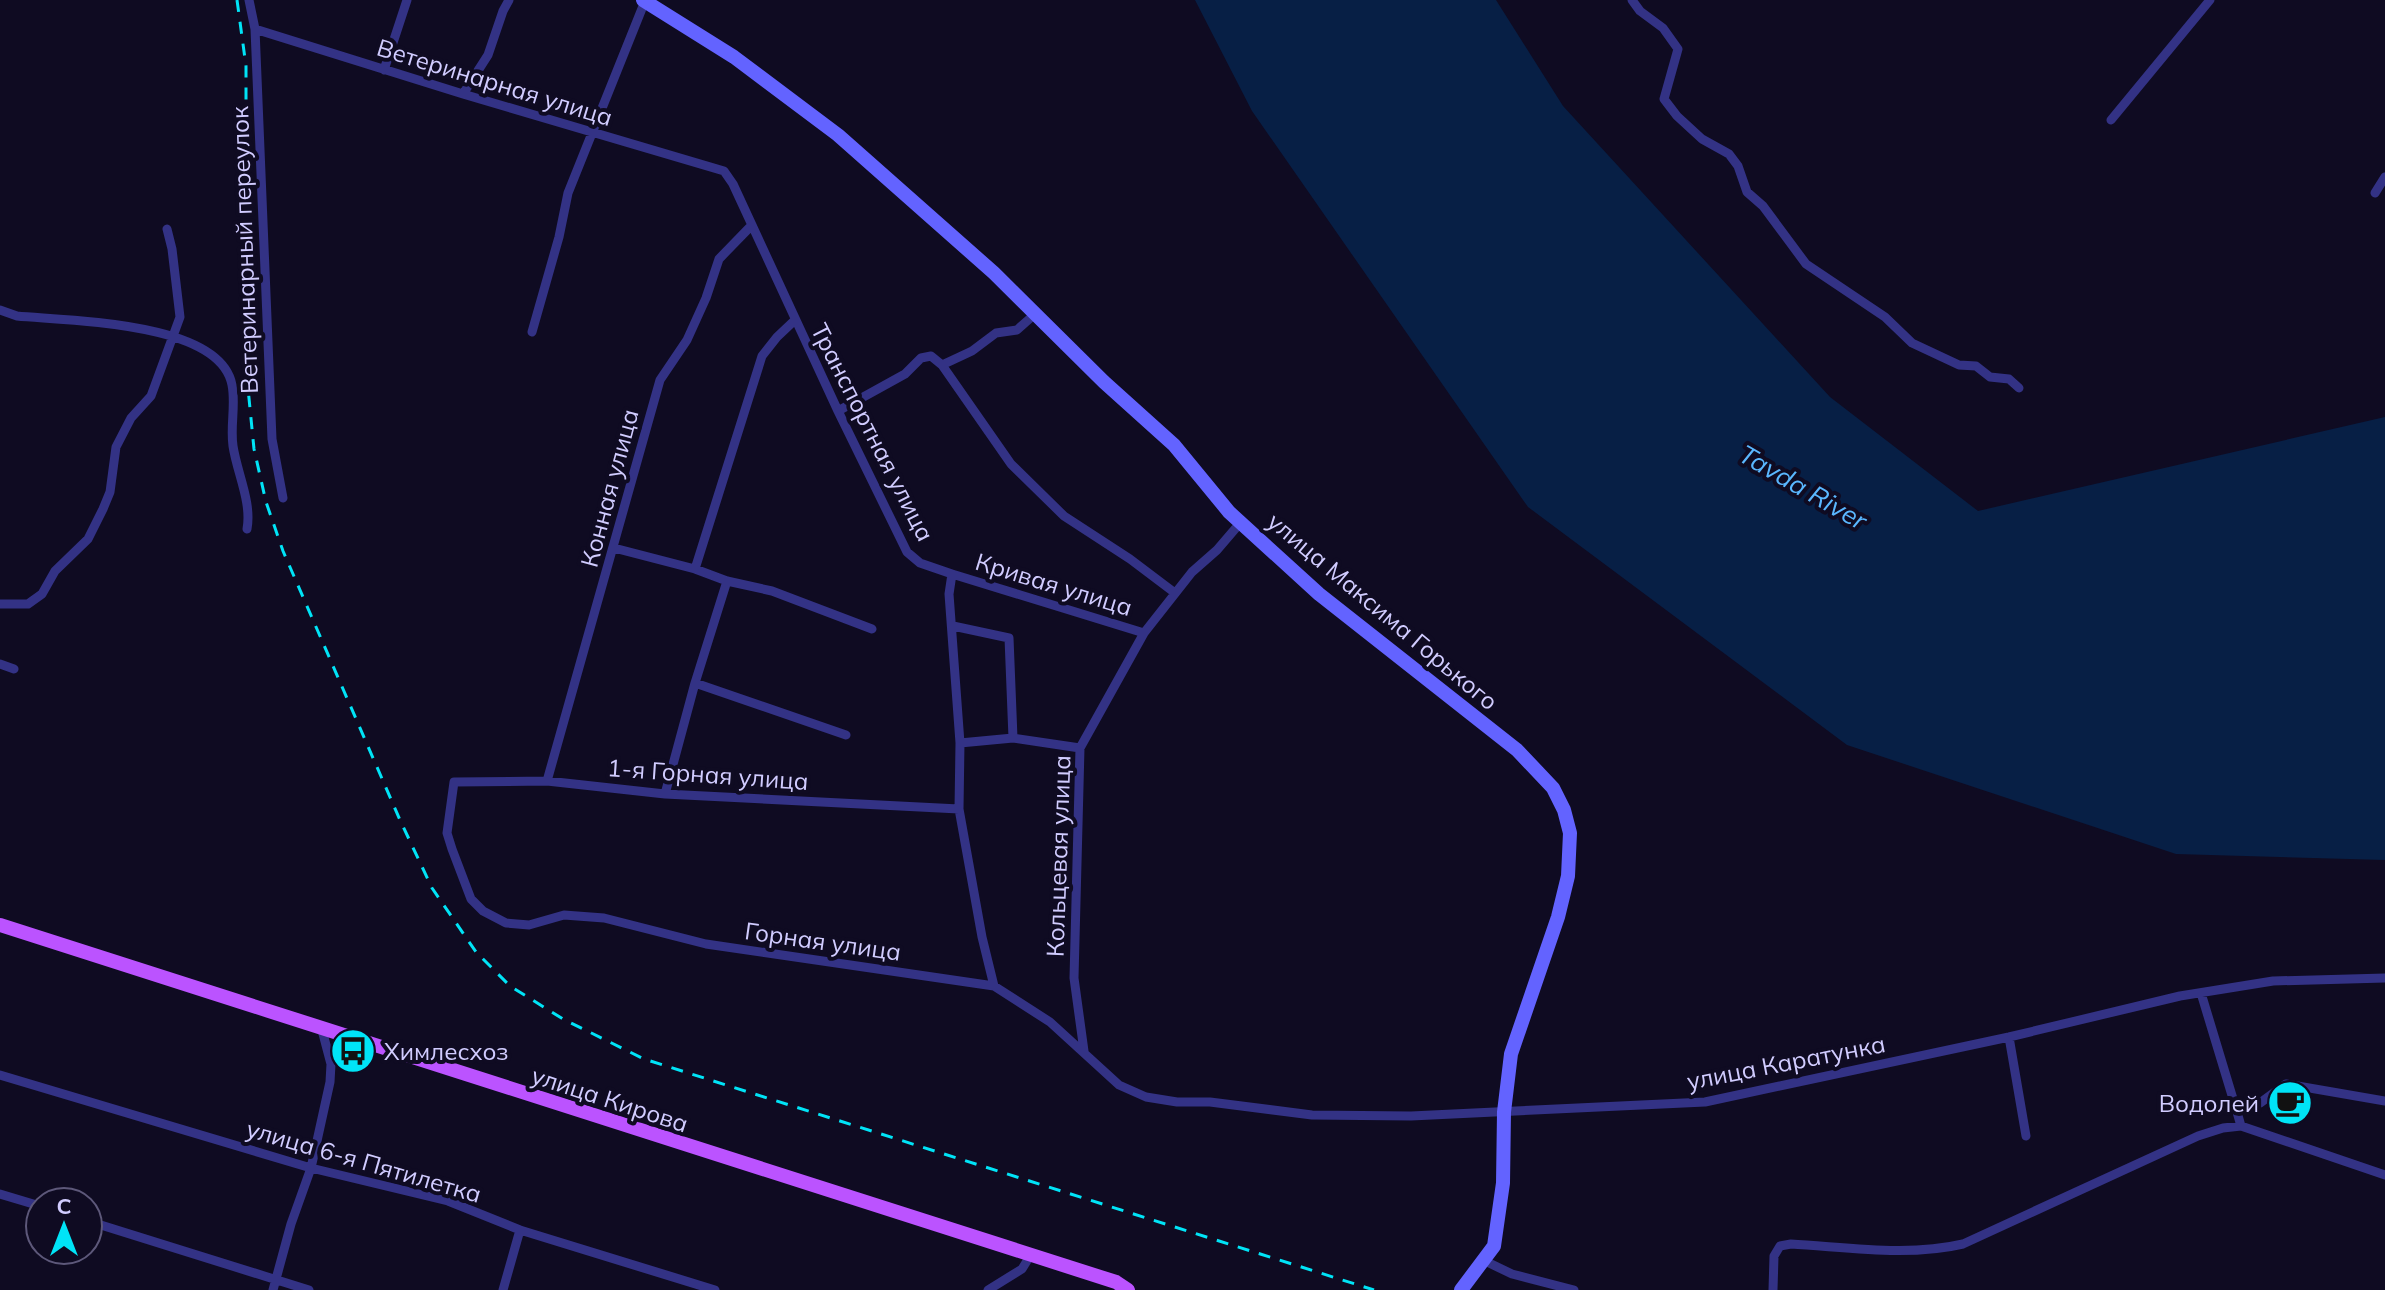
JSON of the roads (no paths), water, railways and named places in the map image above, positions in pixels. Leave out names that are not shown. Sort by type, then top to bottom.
[{"type":"main road","name":"улица Кирова","points":[[0,925],[1122,1286]]},
{"type":"street","name":"Ветеринарный переулок","points":[[249,0],[255,29],[272,439],[283,498]]},
{"type":"street","points":[[384,70],[407,0]]},
{"type":"street","points":[[463,94],[488,55],[509,0]]},
{"type":"street","points":[[1632,0],[1640,11],[1663,28],[1678,49],[1664,99],[1702,139],[1729,154],[1738,166],[1747,192],[1763,206],[1806,264],[1885,317],[1912,343],[1959,365],[1976,366],[1990,377],[2009,379],[2019,388]]},
{"type":"street","points":[[2111,120],[2210,0]]},
{"type":"street","points":[[532,332],[568,193],[644,1]]},
{"type":"street","name":"улица Максима Горького","points":[[644,1],[734,57],[838,135],[994,273],[1104,382],[1174,445],[1241,522],[1319,594],[1517,750],[1553,788],[1564,810],[1570,833],[1568,876],[1558,917],[1511,1054],[1504,1112],[1503,1183],[1494,1246],[1461,1290]]},
{"type":"street","name":"Ветеринарная улица","points":[[255,29],[724,171]]},
{"type":"street","name":"Транспортная улица","points":[[724,171],[733,184],[907,552],[920,563],[952,574]]},
{"type":"street","points":[[2375,193],[2385,177]]},
{"type":"street","name":"Конная улица","points":[[547,781],[660,380],[687,340],[719,259],[751,226]]},
{"type":"street","points":[[0,604],[28,604],[42,594],[55,571],[88,539],[110,492],[116,447],[131,418],[151,396],[180,317],[167,229]]},
{"type":"street","points":[[0,310],[17,316],[111,325],[174,336],[199,345],[224,368],[232,384],[232,444],[249,515],[247,529]]},
{"type":"street","points":[[942,365],[972,351],[996,333],[1017,330],[1035,314]]},
{"type":"street","points":[[695,569],[762,356],[795,320]]},
{"type":"street","points":[[838,411],[905,374],[921,358],[931,356],[942,365],[1011,464],[1064,516],[1175,593]]},
{"type":"street","name":"Кольцевая улица","points":[[1084,1051],[1074,978],[1080,748],[1144,633],[1192,572],[1217,550],[1241,522]]},
{"type":"street","points":[[614,548],[772,591],[872,629]]},
{"type":"street","points":[[952,574],[949,594],[960,743],[959,809],[994,986]]},
{"type":"street","name":"Кривая улица","points":[[952,574],[1144,633]]},
{"type":"street","points":[[665,794],[727,581]]},
{"type":"street","points":[[953,626],[1009,638],[1013,738]]},
{"type":"street","points":[[0,664],[14,669]]},
{"type":"street","points":[[695,683],[846,735]]},
{"type":"street","points":[[960,743],[1013,738],[1080,748]]},
{"type":"street","name":"1-я Горная улица","points":[[514,925],[483,911],[471,899],[447,833],[454,782],[547,781],[665,794],[959,809]]},
{"type":"street","name":"Горная улица","points":[[514,925],[529,925],[564,915],[604,918],[706,944],[994,986],[1050,1022],[1100,1068]]},
{"type":"street","name":"улица Каратунка","points":[[1100,1068],[1119,1085],[1146,1097],[1312,1115],[1411,1116],[1705,1102],[2201,993],[2273,981],[2385,978]]},
{"type":"street","points":[[2201,993],[2241,1126]]},
{"type":"street","points":[[274,1285],[311,1168],[330,1082],[331,1064],[322,1030]]},
{"type":"street","points":[[2009,1037],[2026,1136]]},
{"type":"street","name":"улица 6-я Пятилетка","points":[[0,1075],[311,1168],[448,1201],[520,1230],[715,1290]]},
{"type":"street","points":[[2237,1112],[2260,1103],[2286,1084],[2385,1101]]},
{"type":"street","points":[[1773,1290],[1774,1256],[1780,1246],[1918,1249],[1963,1244],[2198,1136],[2223,1128],[2241,1126],[2385,1175]]},
{"type":"street","points":[[0,1194],[24,1201]]},
{"type":"street","points":[[104,1227],[274,1285],[309,1290]]},
{"type":"street","points":[[503,1290],[520,1230]]},
{"type":"street","points":[[988,1290],[1022,1269],[1030,1256]]},
{"type":"street","points":[[1485,1261],[1512,1274],[1574,1290]]},
{"type":"street","name":"улица Кирова","points":[[1122,1286],[1141,1290]]},
{"type":"water","name":"Tavda River","points":[[1195,0],[1496,0],[1563,106],[1830,397],[1978,511],[2385,417],[2385,860],[2176,854],[1847,745],[1528,507],[1252,111]]},
{"type":"railway","points":[[237,0],[246,66],[246,368],[254,449],[266,502],[283,551],[400,820],[432,888],[476,952],[510,986],[563,1019],[644,1059],[1374,1290]]},
{"type":"place","name":"Химлесхоз","points":[[353,1051]]},
{"type":"place","name":"Водолей","points":[[2290,1103]]}]
